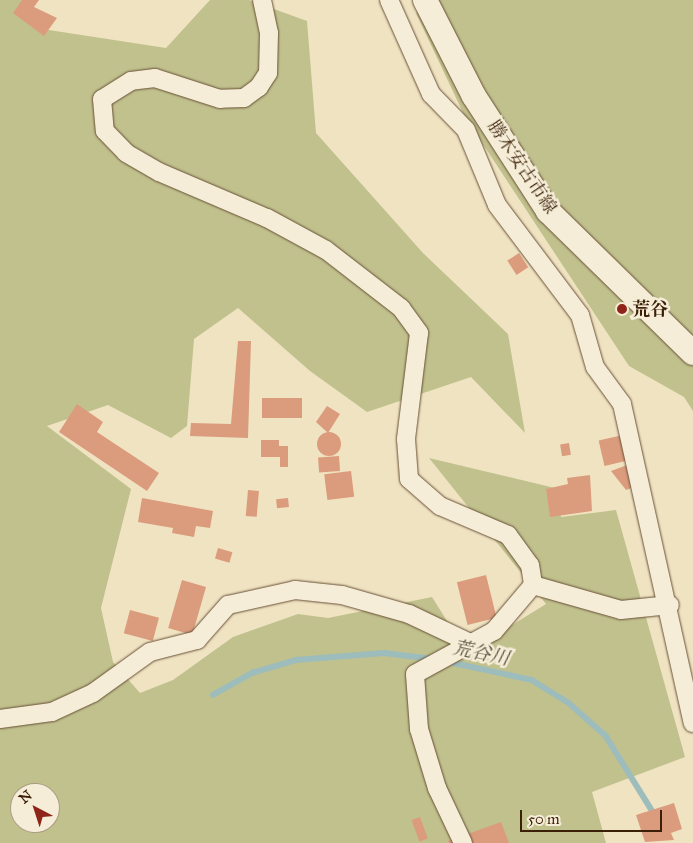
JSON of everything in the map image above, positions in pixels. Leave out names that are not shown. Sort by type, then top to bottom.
[{"type":"main road","name":"勝木安古市線","points":[[425,0],[474,96],[548,211],[693,353]]},
{"type":"street","points":[[262,0],[268,33],[268,73],[259,87],[244,98],[220,99],[155,78],[131,81],[102,98],[106,131],[126,153],[159,172],[267,218],[326,250],[401,308],[419,332],[406,439],[409,479],[440,506],[508,535],[530,565],[533,585],[494,631],[468,642],[415,674],[419,729],[437,788],[463,843]]},
{"type":"street","points":[[389,0],[431,94],[466,130],[497,205],[580,315],[595,366],[622,404],[670,605],[693,723]]},
{"type":"street","points":[[533,585],[621,610],[670,605]]},
{"type":"street","points":[[0,719],[52,712],[93,692],[150,652],[197,640],[228,605],[295,590],[342,595],[409,614],[468,642]]},
{"type":"green space","points":[[0,0],[23,0],[36,28],[166,48],[210,0],[249,0],[307,21],[316,133],[423,253],[508,334],[525,433],[471,377],[367,412],[310,371],[238,308],[194,339],[187,426],[171,438],[108,405],[47,426],[131,489],[101,608],[113,662],[140,693],[173,680],[233,637],[298,614],[328,618],[432,597],[467,653],[546,604],[429,458],[555,488],[561,517],[616,510],[685,757],[592,792],[606,843],[0,843]]},
{"type":"green space","points":[[428,0],[693,0],[693,411],[684,397],[629,366],[465,117],[416,13]]},
{"type":"building","points":[[22,0],[39,0],[34,7],[57,18],[44,36],[13,13]]},
{"type":"building","points":[[519,253],[528,267],[517,275],[507,261]]},
{"type":"building","points":[[238,341],[251,341],[248,438],[190,436],[191,423],[231,424]]},
{"type":"building","points":[[262,398],[302,398],[302,418],[262,418]]},
{"type":"building","points":[[77,404],[103,422],[97,432],[159,473],[147,491],[59,432]]},
{"type":"building","points":[[327,406],[340,414],[328,433],[316,422]]},
{"type":"building","points":[[329,432],[334,433],[340,439],[340,449],[334,455],[329,456],[324,455],[318,449],[317,444],[318,439],[324,433]]},
{"type":"building","points":[[623,435],[629,460],[604,466],[599,441]]},
{"type":"building","points":[[261,440],[279,440],[279,446],[288,446],[288,467],[280,467],[280,457],[261,457]]},
{"type":"building","points":[[569,443],[571,455],[562,456],[560,444]]},
{"type":"building","points":[[339,456],[340,471],[319,472],[318,457]]},
{"type":"building","points":[[630,464],[639,485],[626,490],[611,471]]},
{"type":"building","points":[[351,471],[354,497],[327,500],[324,474]]},
{"type":"building","points":[[590,475],[592,511],[550,517],[546,489],[568,484],[567,478]]},
{"type":"building","points":[[248,490],[259,491],[257,517],[246,516]]},
{"type":"building","points":[[142,498],[213,511],[210,528],[196,526],[194,537],[172,533],[173,528],[138,522]]},
{"type":"building","points":[[288,498],[289,507],[277,508],[276,499]]},
{"type":"building","points":[[218,548],[232,552],[229,563],[215,559]]},
{"type":"building","points":[[486,575],[497,618],[468,625],[457,582]]},
{"type":"building","points":[[182,580],[206,587],[192,635],[168,628]]},
{"type":"building","points":[[130,610],[159,618],[153,641],[124,633]]},
{"type":"building","points":[[674,803],[682,829],[671,833],[674,840],[645,842],[636,815]]},
{"type":"building","points":[[420,817],[428,839],[419,842],[412,820]]},
{"type":"building","points":[[501,822],[509,843],[449,843],[448,841]]},
{"type":"waterway","name":"荒谷川","points":[[213,695],[252,673],[296,660],[384,653],[433,659]]},
{"type":"waterway","name":"荒谷川","points":[[449,662],[532,680],[569,703],[606,736],[655,815]]},
{"type":"place","name":"荒谷","points":[[622,309]]}]
